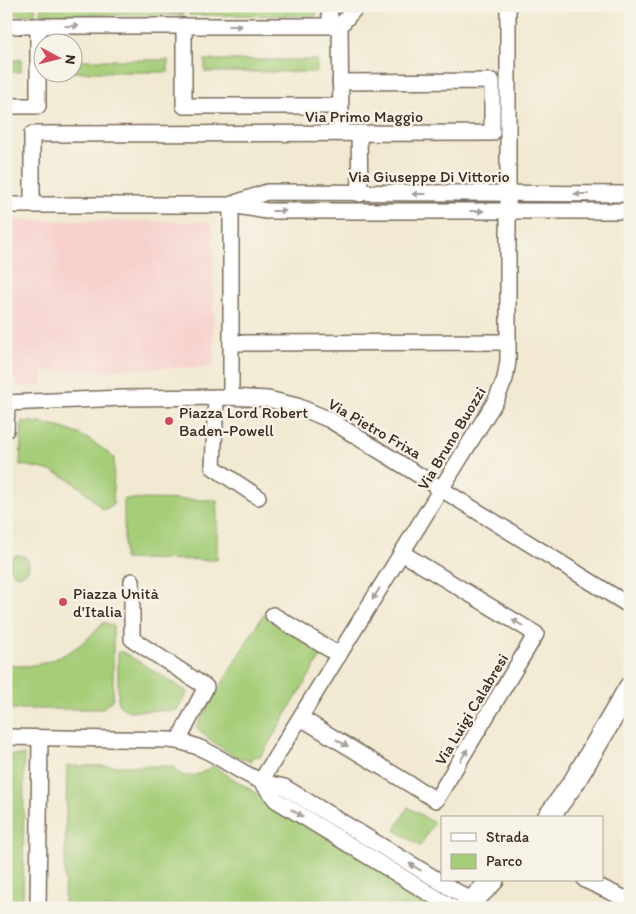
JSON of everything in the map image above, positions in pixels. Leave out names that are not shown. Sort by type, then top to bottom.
[{"type":"main road","points":[[549,816],[574,782],[630,687]]},
{"type":"main road","points":[[464,906],[491,882]]},
{"type":"street","points":[[328,6],[336,26],[341,133]]},
{"type":"street","points":[[6,26],[336,26],[357,6]]},
{"type":"street","name":"Via Bruno Buozzi","points":[[262,781],[496,400],[505,378],[508,361],[508,6]]},
{"type":"street","points":[[6,106],[38,106],[38,26]]},
{"type":"street","name":"Via Primo Maggio","points":[[184,26],[184,106],[341,106]]},
{"type":"street","name":"Via Primo Maggio","points":[[32,205],[32,134],[492,133],[492,81],[340,82]]},
{"type":"street","points":[[359,133],[360,194]]},
{"type":"street","name":"Via Giuseppe Di Vittorio","points":[[231,205],[267,192],[630,194]]},
{"type":"street","name":"Via Giuseppe Di Vittorio","points":[[6,205],[231,205],[266,211],[630,211]]},
{"type":"street","points":[[231,205],[231,397]]},
{"type":"street","points":[[231,342],[507,342]]},
{"type":"street","points":[[216,397],[213,467],[258,497]]},
{"type":"street","name":"Via Pietro Frixa","points":[[7,403],[123,398],[231,397],[268,400],[297,406],[330,420],[630,606]]},
{"type":"street","points":[[6,430],[7,403]]},
{"type":"street","name":"Via Luigi Calabresi","points":[[301,718],[436,800],[536,634],[402,553]]},
{"type":"street","points":[[132,581],[132,639],[206,688],[178,741]]},
{"type":"street","points":[[273,615],[339,655]]},
{"type":"street","points":[[6,737],[186,741],[262,781],[284,787],[464,906]]},
{"type":"street","points":[[38,908],[40,738]]},
{"type":"street","points":[[590,882],[630,901]]},
{"type":"shaded area","points":[[6,220],[206,222],[210,224],[213,229],[214,367],[115,369],[109,372],[43,371],[42,386],[18,386],[14,378],[6,378]]},
{"type":"green space","points":[[6,6],[35,6],[35,15],[6,15]]},
{"type":"green space","points":[[41,6],[183,6],[183,15],[41,15]]},
{"type":"green space","points":[[189,6],[317,6],[316,16],[189,15]]},
{"type":"green space","points":[[6,60],[21,60],[21,72],[6,72]]},
{"type":"green space","points":[[82,60],[168,60],[168,72],[82,72]]},
{"type":"green space","points":[[205,60],[317,60],[317,72],[205,72]]},
{"type":"green space","points":[[273,200],[318,200],[321,203],[319,205],[270,205]]},
{"type":"green space","points":[[429,200],[433,202],[431,205],[331,204],[334,201]]},
{"type":"green space","points":[[486,200],[489,201],[489,204],[443,205],[443,201]]},
{"type":"green space","points":[[630,200],[630,205],[534,205],[532,203],[534,201]]},
{"type":"green space","points":[[22,421],[60,427],[71,431],[93,442],[114,458],[113,505],[103,510],[84,491],[67,478],[46,470],[20,465]]},
{"type":"green space","points":[[124,499],[217,500],[217,560],[124,559]]},
{"type":"green space","points":[[19,555],[26,558],[29,565],[26,572],[19,575],[12,572],[9,565],[12,558]]},
{"type":"green space","points":[[263,615],[321,652],[321,656],[261,756],[252,757],[252,762],[222,748],[196,727]]},
{"type":"green space","points":[[104,622],[113,626],[113,699],[102,709],[6,709],[6,665],[34,665],[60,657],[84,642]]},
{"type":"green space","points":[[118,652],[123,652],[188,692],[177,710],[129,711],[120,706],[118,701]]},
{"type":"green space","points":[[6,755],[24,755],[23,908],[6,908]]},
{"type":"green space","points":[[67,766],[173,766],[181,774],[192,776],[213,766],[430,902],[434,908],[64,908]]},
{"type":"green space","points":[[408,807],[434,823],[420,846],[395,830]]},
{"type":"place","name":"Piazza Lord Robert Baden-Powell","points":[[169,421]]},
{"type":"place","name":"Piazza Unità d'Italia","points":[[63,602]]}]
